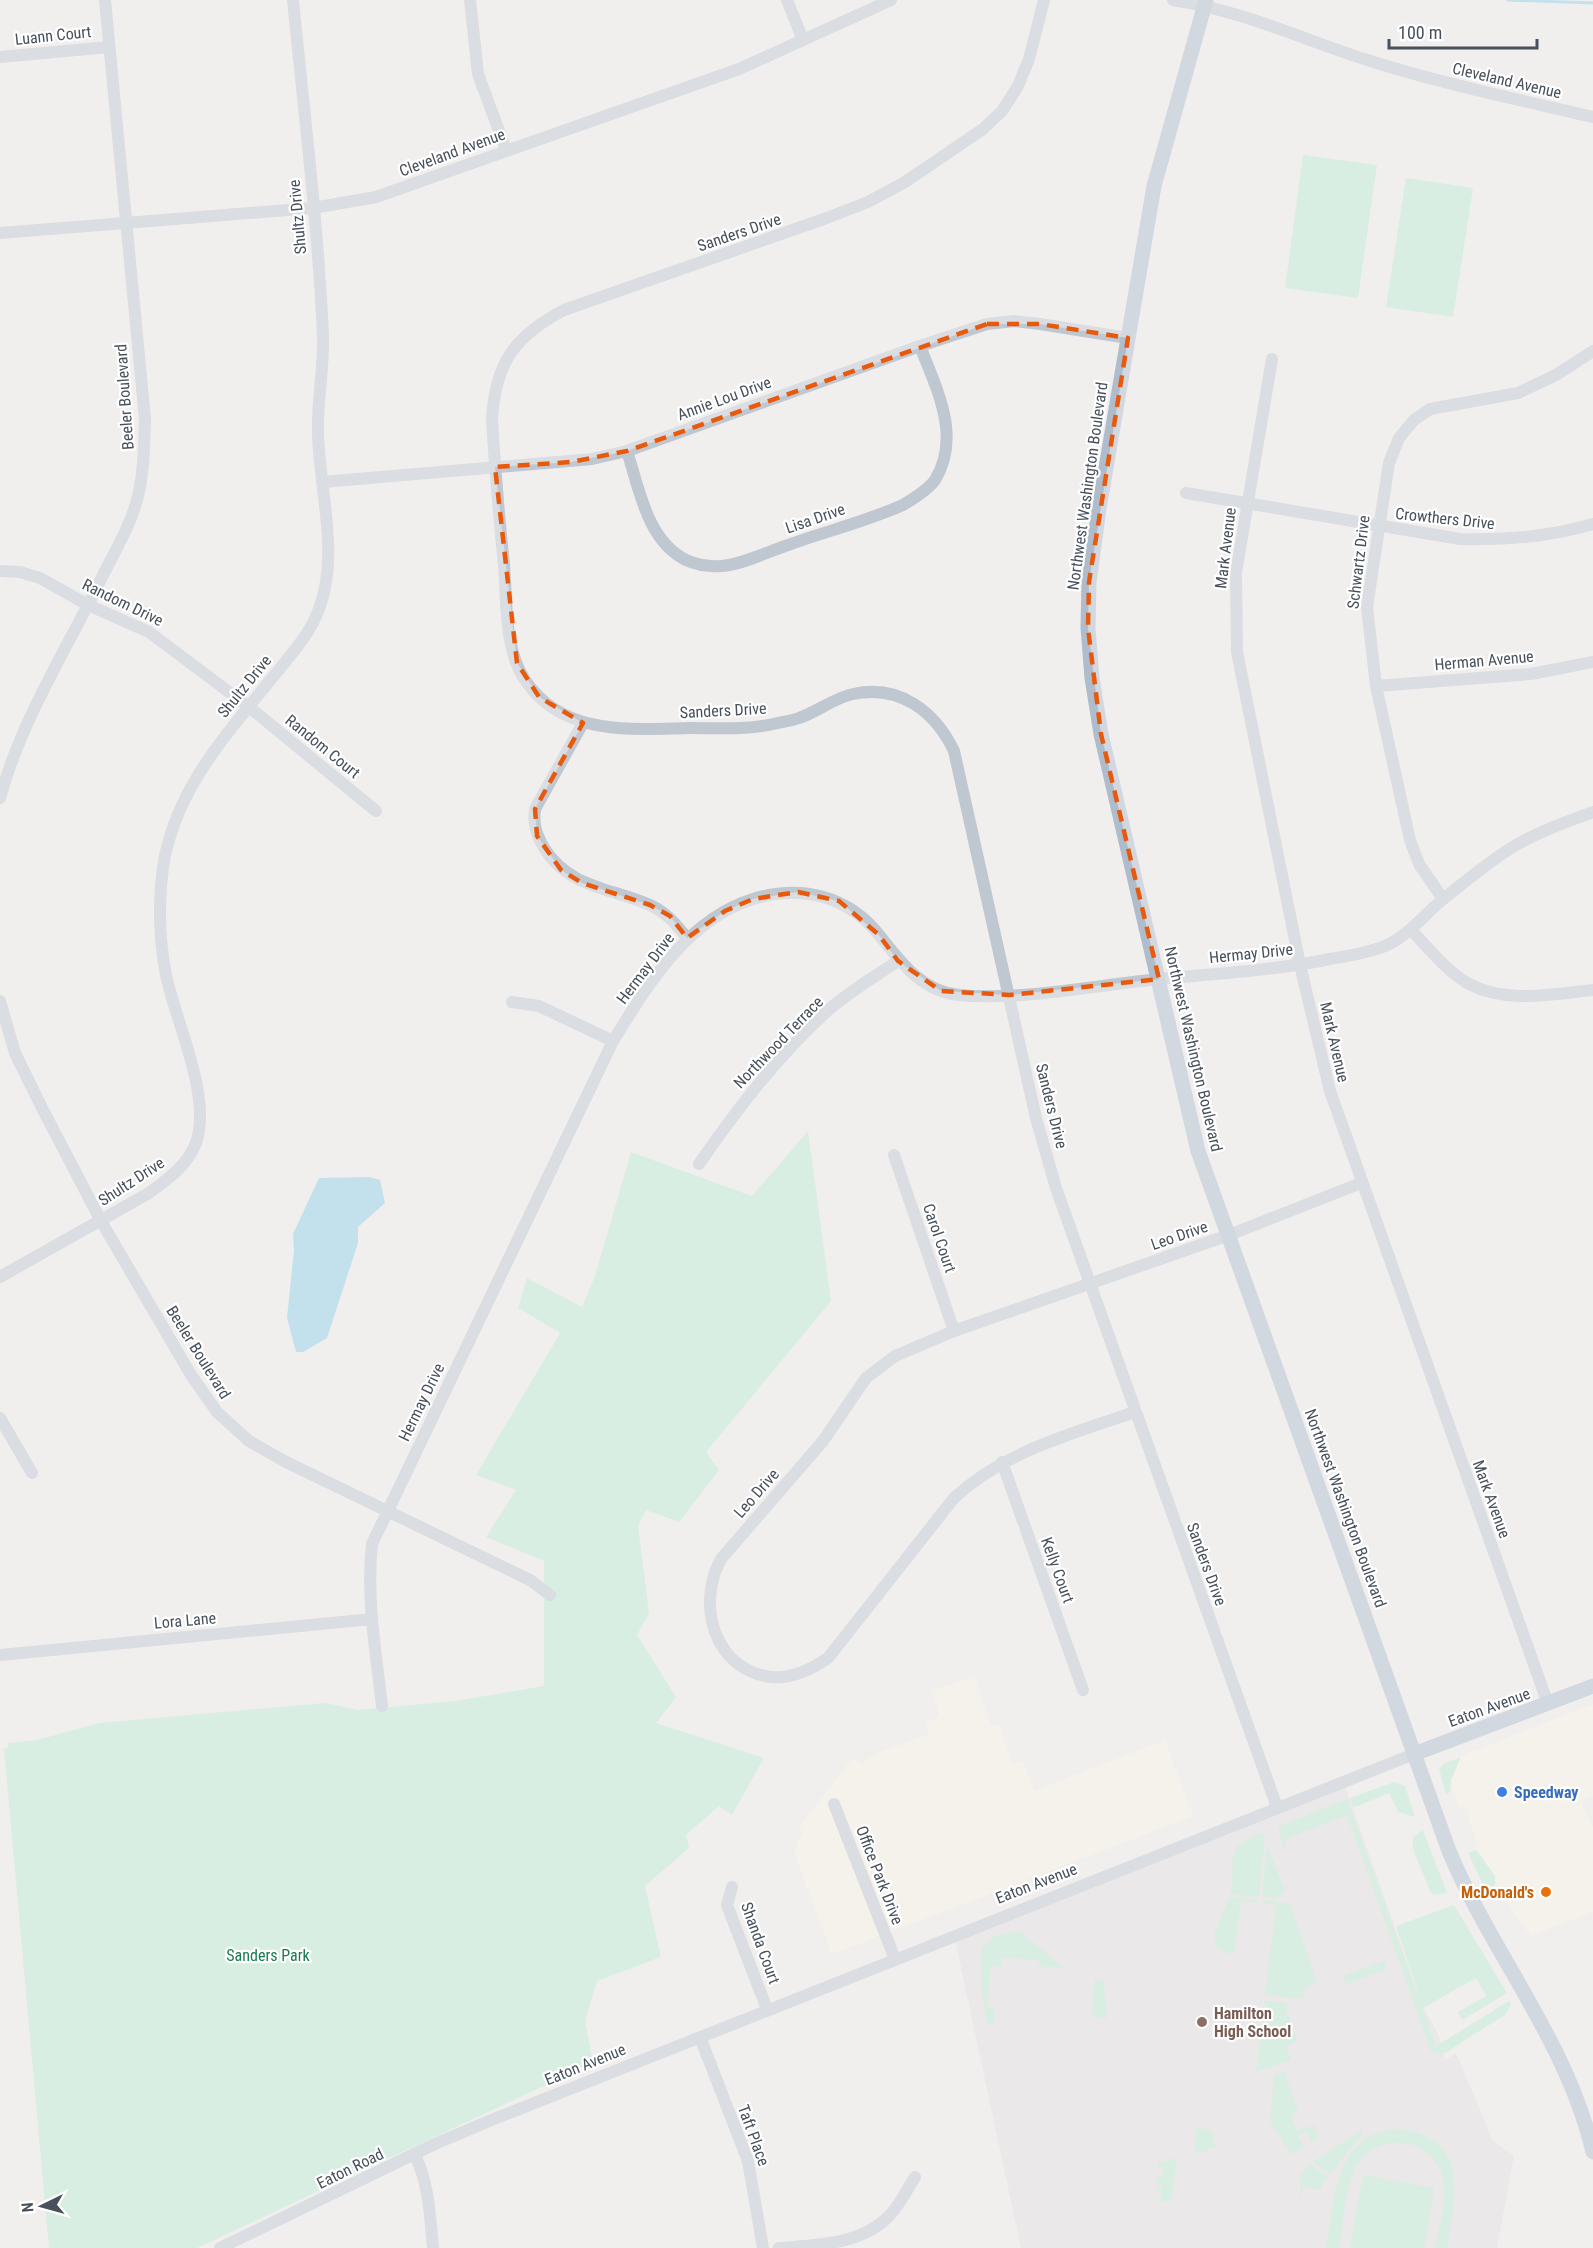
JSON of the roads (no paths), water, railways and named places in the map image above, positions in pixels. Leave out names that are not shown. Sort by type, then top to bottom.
[{"type":"main road","name":"Northwest Washington Boulevard","points":[[1205,2],[1154,186],[1092,561],[1088,628],[1092,678],[1101,734],[1198,1151],[1459,1875],[1559,2055],[1577,2100],[1593,2152]]},
{"type":"main road","name":"Eaton Avenue","points":[[1414,1754],[1593,1686]]},
{"type":"street","name":"Beeler Boulevard","points":[[0,798],[7,773],[40,693],[88,605],[138,499],[144,461],[145,419],[105,0]]},
{"type":"street","name":"Shultz Drive","points":[[0,1277],[101,1221],[172,1177],[189,1158],[197,1140],[200,1118],[197,1092],[167,976],[160,929],[160,890],[167,841],[183,799],[209,756],[308,633],[325,590],[328,563],[318,432],[323,341],[293,0]]},
{"type":"street","points":[[470,0],[478,74],[506,150]]},
{"type":"street","points":[[787,0],[803,40]]},
{"type":"street","name":"Cleveland Avenue","points":[[0,233],[313,208],[376,197],[739,69],[891,0]]},
{"type":"street","name":"Sanders Drive","points":[[1044,0],[1029,59],[1018,86],[1002,111],[983,129],[905,182],[868,202],[835,215],[564,310],[540,322],[503,362],[494,390],[492,420],[510,638],[524,680],[539,697],[583,723],[609,729],[740,728],[799,718],[852,694],[872,692],[894,694],[914,703],[930,714],[945,732],[954,751],[1036,1118],[1089,1284],[1277,1807]]},
{"type":"street","name":"Cleveland Avenue","points":[[1173,0],[1205,2],[1436,80],[1593,117]]},
{"type":"street","name":"Luann Court","points":[[0,57],[109,47]]},
{"type":"street","name":"Annie Lou Drive","points":[[322,482],[571,462],[627,451],[987,324],[1014,321],[1128,338]]},
{"type":"street","name":"Lisa Drive","points":[[627,451],[648,516],[659,535],[685,559],[703,566],[723,566],[903,504],[934,481],[943,460],[948,436],[944,411],[920,346]]},
{"type":"street","name":"Schwartz Drive","points":[[1443,899],[1419,864],[1410,840],[1376,686],[1367,607],[1389,463],[1399,438],[1414,420],[1430,410],[1518,393],[1556,375],[1593,351]]},
{"type":"street","name":"Mark Avenue","points":[[1272,359],[1236,573],[1237,652],[1300,965],[1330,1091],[1548,1704]]},
{"type":"street","name":"Crowthers Drive","points":[[1186,493],[1379,528],[1460,539],[1502,540],[1554,535],[1593,524]]},
{"type":"street","name":"Random Drive","points":[[0,571],[20,572],[40,578],[88,605],[149,632],[249,707]]},
{"type":"street","name":"Herman Avenue","points":[[1376,686],[1531,674],[1593,662]]},
{"type":"street","name":"Random Court","points":[[249,707],[376,811]]},
{"type":"street","points":[[583,723],[535,809],[533,823],[537,836],[561,870],[582,883],[650,905],[669,916],[687,938]]},
{"type":"street","name":"Hermay Drive","points":[[382,1706],[372,1619],[369,1570],[372,1544],[613,1041],[649,986],[687,938],[725,911],[753,899],[798,892],[839,901],[861,916],[879,935],[898,961],[924,982],[941,991],[958,995],[1010,995],[1300,965],[1385,946],[1411,930],[1443,899],[1507,850],[1593,812]]},
{"type":"street","points":[[1411,930],[1468,983],[1494,993],[1523,996],[1593,990]]},
{"type":"street","name":"Northwood Terrace","points":[[699,1164],[753,1088],[789,1050],[828,1011],[898,961]]},
{"type":"street","name":"Beeler Boulevard","points":[[0,1001],[15,1053],[101,1221],[191,1375],[217,1412],[249,1441],[386,1512],[530,1580],[550,1595]]},
{"type":"street","points":[[512,1002],[547,1009],[613,1041]]},
{"type":"street","name":"Carol Court","points":[[894,1155],[954,1331]]},
{"type":"street","name":"Leo Drive","points":[[1135,1412],[1033,1447],[1002,1462],[975,1479],[954,1498],[835,1650],[810,1670],[789,1676],[772,1677],[752,1671],[732,1659],[715,1634],[710,1614],[709,1593],[713,1574],[722,1559],[823,1441],[866,1378],[895,1356],[954,1331],[1229,1235],[1361,1183]]},
{"type":"street","points":[[0,1418],[32,1473]]},
{"type":"street","name":"Kelly Court","points":[[1002,1462],[1083,1690]]},
{"type":"street","name":"Lora Lane","points":[[0,1654],[372,1619]]},
{"type":"street","name":"Eaton Avenue","points":[[495,2119],[767,2009],[1414,1754]]},
{"type":"street","name":"Office Park Drive","points":[[834,1804],[896,1959]]},
{"type":"street","name":"Shanda Court","points":[[732,1887],[727,1905],[767,2009]]},
{"type":"street","name":"Taft Place","points":[[700,2037],[748,2161],[763,2248]]},
{"type":"street","name":"Eaton Road","points":[[220,2248],[495,2119]]},
{"type":"street","points":[[415,2155],[423,2172],[427,2190],[433,2248]]},
{"type":"street","points":[[779,2248],[828,2244],[850,2239],[875,2226],[889,2216],[915,2177]]},
{"type":"water","points":[[369,1177],[380,1180],[385,1203],[358,1227],[358,1243],[327,1338],[303,1352],[296,1352],[287,1318],[294,1250],[293,1234],[319,1178]]},
{"type":"waterway","points":[[1508,0],[1593,3]]},
{"type":"place","name":"Speedway","points":[[1502,1792]]},
{"type":"place","name":"McDonald's","points":[[1546,1892]]},
{"type":"place","name":"Hamilton High School","points":[[1202,2022]]},
{"type":"park label","name":"Sanders Park","points":[[268,1955]]}]
